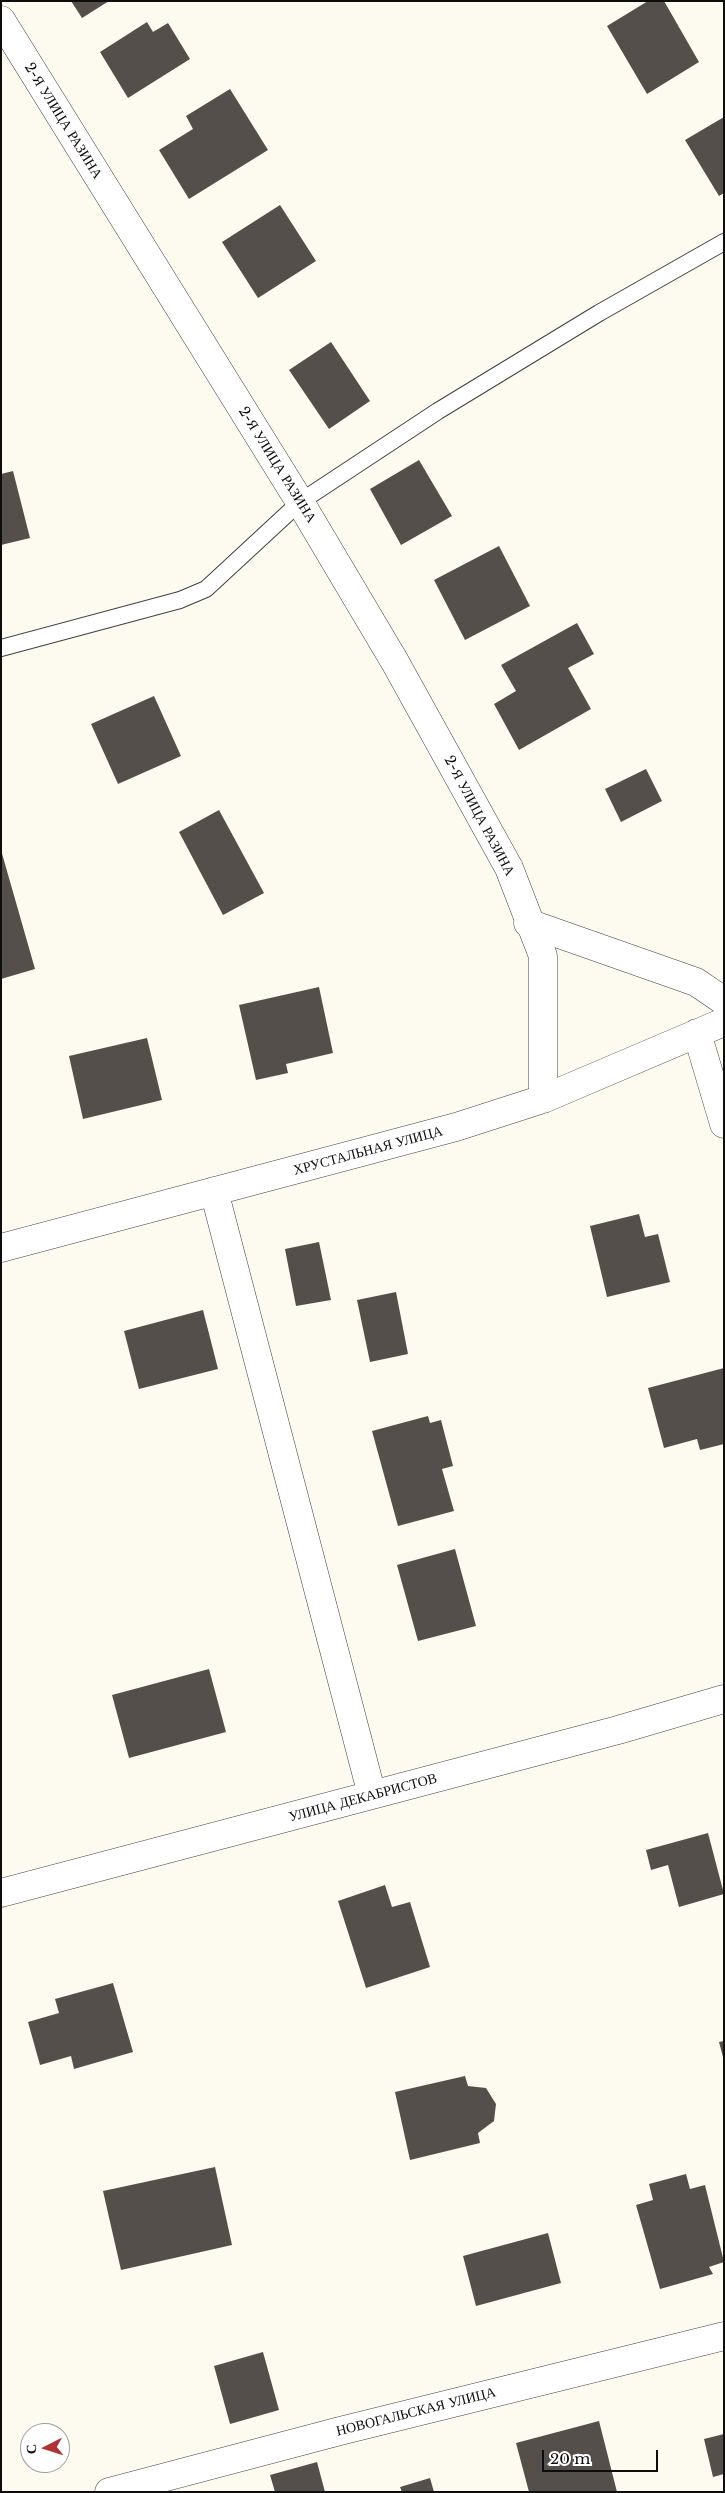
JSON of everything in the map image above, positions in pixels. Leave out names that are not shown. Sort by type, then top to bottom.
[{"type":"street","name":"2-Я УЛИЦА РАЗИНА","points":[[1,20],[300,502],[395,662],[509,868],[528,923],[543,956],[543,1099]]},
{"type":"street","points":[[528,923],[696,982],[724,1001]]},
{"type":"street","name":"ХРУСТАЛЬНАЯ УЛИЦА","points":[[1,1248],[456,1127],[543,1099],[724,1022]]},
{"type":"street","points":[[697,1033],[724,1124]]},
{"type":"street","points":[[214,1191],[372,1795]]},
{"type":"street","name":"УЛИЦА ДЕКАБРИСТОВ","points":[[1,1893],[618,1730],[724,1699]]},
{"type":"street","name":"НОВОГАЛЬСКАЯ УЛИЦА","points":[[109,2492],[340,2431],[724,2336]]},
{"type":"lane","points":[[1,648],[180,600],[206,589],[300,502],[446,406],[599,313],[724,242]]},
{"type":"building","points":[[71,1],[109,1],[82,18]]},
{"type":"building","points":[[648,1],[664,1],[699,62],[647,94],[607,26]]},
{"type":"building","points":[[147,22],[153,32],[168,23],[190,59],[128,98],[100,52]]},
{"type":"building","points":[[230,89],[268,150],[189,199],[159,150],[193,129],[186,116]]},
{"type":"building","points":[[724,117],[724,193],[719,196],[685,140]]},
{"type":"building","points":[[280,205],[316,261],[258,298],[222,242]]},
{"type":"building","points":[[331,342],[370,401],[329,429],[289,370]]},
{"type":"building","points":[[419,460],[452,516],[401,545],[370,489]]},
{"type":"building","points":[[13,471],[30,538],[1,545],[1,474]]},
{"type":"building","points":[[499,546],[530,606],[465,640],[434,580]]},
{"type":"building","points":[[577,623],[594,654],[568,668],[591,709],[519,750],[494,704],[516,691],[501,665]]},
{"type":"building","points":[[154,696],[181,756],[118,784],[91,724]]},
{"type":"building","points":[[646,769],[662,801],[621,822],[605,789]]},
{"type":"building","points":[[219,810],[264,893],[223,915],[179,832]]},
{"type":"building","points":[[1,850],[35,969],[1,979]]},
{"type":"building","points":[[319,987],[333,1053],[286,1064],[288,1073],[256,1080],[239,1005]]},
{"type":"building","points":[[147,1038],[162,1100],[83,1119],[69,1056]]},
{"type":"building","points":[[639,1214],[645,1237],[658,1234],[670,1282],[607,1297],[590,1226]]},
{"type":"building","points":[[319,1242],[331,1300],[296,1306],[285,1249]]},
{"type":"building","points":[[396,1292],[408,1354],[370,1362],[357,1300]]},
{"type":"building","points":[[203,1310],[218,1369],[139,1389],[124,1331]]},
{"type":"building","points":[[724,1368],[724,1444],[700,1450],[697,1439],[664,1448],[648,1388]]},
{"type":"building","points":[[428,1416],[430,1423],[441,1420],[453,1466],[442,1469],[454,1511],[398,1526],[372,1431]]},
{"type":"building","points":[[455,1549],[476,1626],[418,1641],[397,1565]]},
{"type":"building","points":[[209,1669],[226,1732],[129,1758],[112,1695]]},
{"type":"building","points":[[708,1833],[724,1894],[679,1907],[668,1865],[651,1870],[646,1850]]},
{"type":"building","points":[[385,1885],[392,1907],[410,1902],[430,1967],[366,1988],[338,1901]]},
{"type":"building","points":[[113,1983],[133,2052],[74,2069],[71,2056],[40,2065],[28,2022],[59,2013],[55,1999]]},
{"type":"building","points":[[724,2041],[724,2057],[723,2057],[719,2042]]},
{"type":"building","points":[[465,2076],[468,2086],[486,2088],[496,2104],[494,2121],[478,2133],[480,2143],[410,2160],[395,2092]]},
{"type":"building","points":[[215,2167],[232,2245],[121,2270],[103,2191]]},
{"type":"building","points":[[686,2174],[690,2189],[705,2185],[724,2262],[709,2267],[713,2274],[660,2289],[636,2205],[653,2200],[649,2184]]},
{"type":"building","points":[[548,2233],[561,2283],[476,2306],[463,2256]]},
{"type":"building","points":[[263,2352],[279,2410],[230,2424],[214,2366]]},
{"type":"building","points":[[599,2421],[617,2492],[529,2492],[516,2443]]},
{"type":"building","points":[[724,2434],[724,2474],[713,2477],[704,2439]]},
{"type":"building","points":[[317,2462],[325,2492],[275,2492],[270,2475]]},
{"type":"building","points":[[430,2478],[434,2492],[402,2492],[400,2487]]}]
